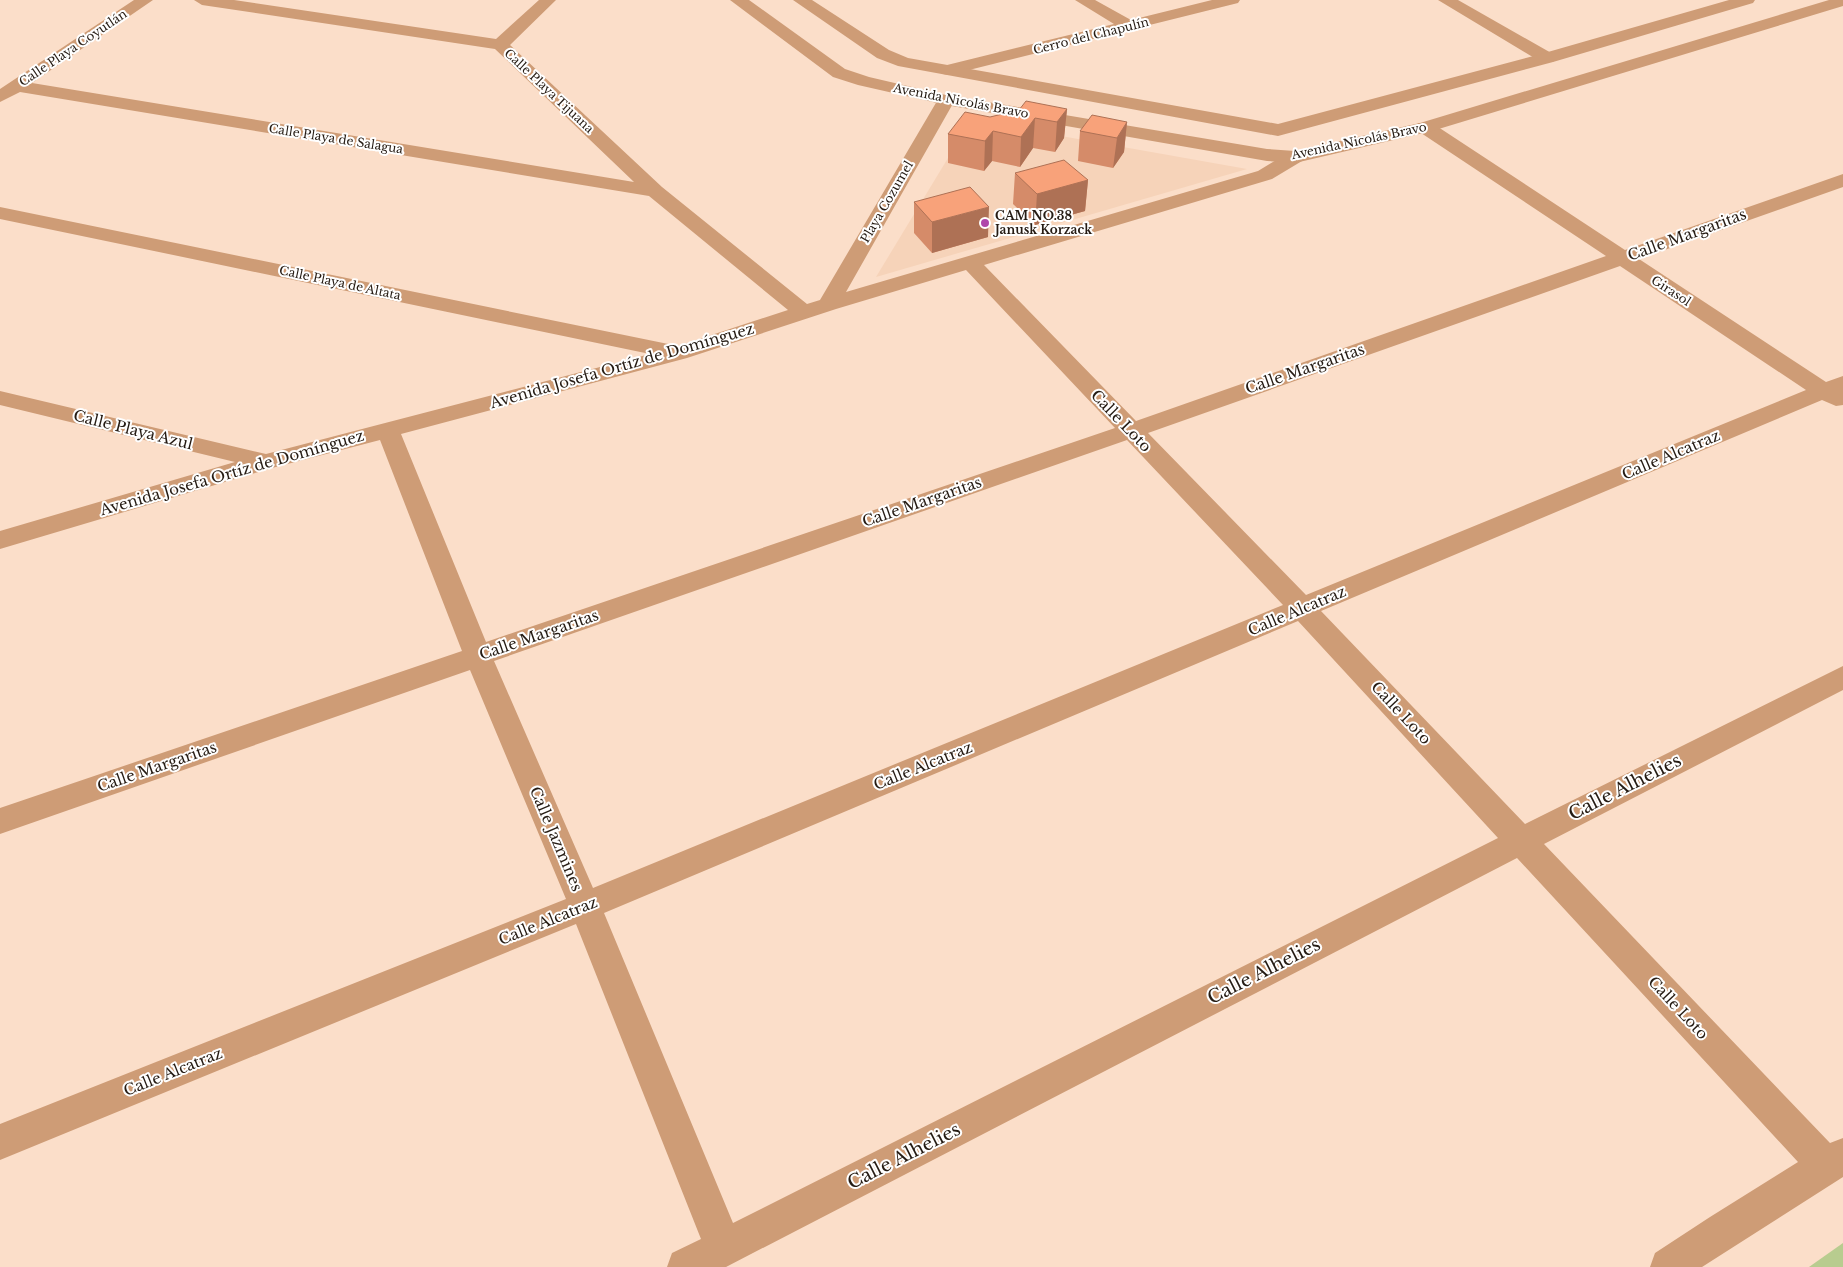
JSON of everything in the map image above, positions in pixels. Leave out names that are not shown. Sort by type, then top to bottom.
[{"type":"street","name":"Calle Playa Coyutlán","points":[[0,97],[145,0]]},
{"type":"street","name":"Calle Playa Tijuana","points":[[202,0],[500,45],[655,191],[804,313]]},
{"type":"street","points":[[500,45],[548,0]]},
{"type":"street","name":"Avenida Nicolás Bravo","points":[[738,0],[839,72],[864,81],[946,100],[1267,156],[1296,157],[1425,127],[1843,1]]},
{"type":"street","name":"Avenida Nicolás Bravo","points":[[801,0],[883,54],[904,62],[1278,130],[1547,58],[1747,0]]},
{"type":"street","points":[[1083,0],[1129,26]]},
{"type":"street","name":"Cerro del Chapulín","points":[[949,70],[1232,0]]},
{"type":"street","points":[[1446,0],[1547,58]]},
{"type":"street","points":[[319,17],[334,6]]},
{"type":"street","name":"Calle Playa de Salagua","points":[[17,86],[655,191]]},
{"type":"street","name":"Playa Cozumel","points":[[828,304],[946,100]]},
{"type":"street","name":"Girasol","points":[[1425,127],[1621,258],[1837,393]]},
{"type":"street","name":"Avenida Josefa Ortíz de Domínguez","points":[[0,540],[265,462],[679,353],[828,304],[1265,175],[1296,157]]},
{"type":"street","name":"Calle Margaritas","points":[[0,821],[1130,431],[1843,180]]},
{"type":"street","name":"Calle Playa de Altata","points":[[0,213],[679,353]]},
{"type":"street","name":"Calle Loto","points":[[971,263],[1130,431],[1303,609],[1521,840],[1835,1161]]},
{"type":"street","name":"Calle Alcatraz","points":[[0,1142],[585,906],[1303,609],[1837,393]]},
{"type":"street","name":"Calle Playa Azul","points":[[0,398],[265,462]]},
{"type":"street","name":"Calle Jazmines","points":[[388,430],[478,656],[585,906],[724,1248]]},
{"type":"street","name":"Calle Alhelies","points":[[686,1267],[1843,677]]},
{"type":"street","points":[[1669,1267],[1723,1230],[1835,1161]]},
{"type":"shaded area","name":"CAM NO.38 Janusk Korzack","points":[[971,120],[1247,169],[876,277]]},
{"type":"green space","points":[[1843,1243],[1843,1267],[1809,1267]]},
{"type":"building","points":[[1026,101],[1067,109],[1057,122],[1035,118],[1021,137],[993,131],[985,141],[948,134],[965,112],[990,117],[1019,110]]},
{"type":"building","points":[[1092,115],[1127,122],[1117,138],[1080,131]]},
{"type":"building","points":[[1064,160],[1088,180],[1037,194],[1015,173]]},
{"type":"building","points":[[970,187],[989,207],[932,222],[914,202]]},
{"type":"place","name":"CAM NO.38 Janusk Korzack","points":[[985,223]]}]
